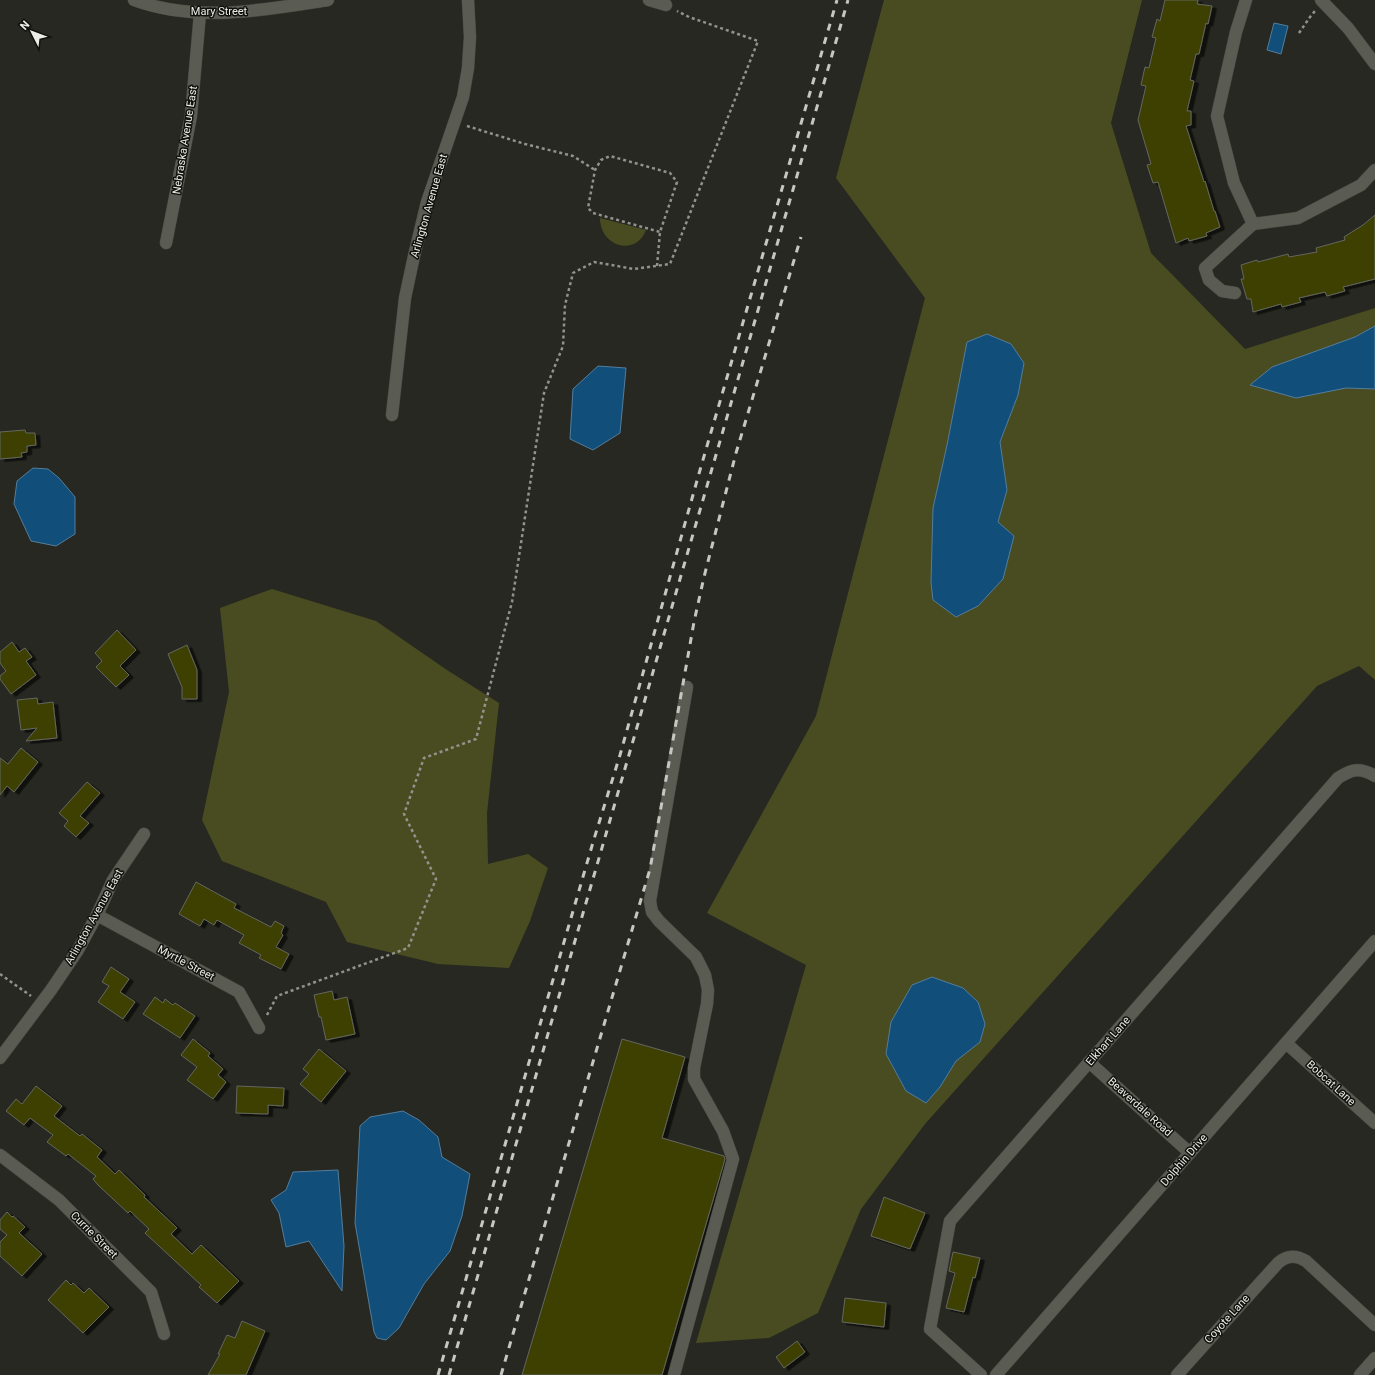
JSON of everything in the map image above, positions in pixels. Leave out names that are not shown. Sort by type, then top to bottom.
[{"type":"street","name":"Mary Street","points":[[134,0],[172,9],[232,13],[328,0]]},
{"type":"street","name":"Arlington Avenue East","points":[[392,415],[405,298],[414,256],[428,202],[463,97],[468,68],[470,37],[468,0]]},
{"type":"street","points":[[650,0],[666,5]]},
{"type":"street","points":[[1246,0],[1236,32],[1217,116],[1234,183],[1253,224]]},
{"type":"street","points":[[1322,1],[1348,28],[1375,64]]},
{"type":"street","name":"Nebraska Avenue East","points":[[166,243],[191,116],[200,12]]},
{"type":"street","points":[[1235,293],[1222,292],[1209,280],[1205,268],[1253,224],[1298,218],[1361,185],[1375,170]]},
{"type":"street","points":[[674,1375],[733,1159],[723,1131],[694,1079],[694,1068],[707,1004],[708,990],[705,975],[696,957],[652,912],[650,901],[687,687]]},
{"type":"street","name":"Elkhart Lane","points":[[980,1375],[930,1329],[950,1221],[1338,778],[1348,771],[1358,769],[1367,771],[1375,776]]},
{"type":"street","name":"Arlington Avenue East","points":[[0,1058],[41,1004],[78,950],[97,915],[113,880],[144,834]]},
{"type":"street","name":"Myrtle Street","points":[[97,915],[239,992],[259,1028]]},
{"type":"street","name":"Dolphin Drive","points":[[996,1375],[1286,1042],[1374,945]]},
{"type":"street","name":"Bobcat Lane","points":[[1286,1042],[1375,1123]]},
{"type":"street","name":"Beaverdale Road","points":[[1089,1062],[1190,1153]]},
{"type":"street","name":"Currie Street","points":[[0,1154],[59,1200],[151,1292],[164,1334]]},
{"type":"street","name":"Coyote Lane","points":[[1177,1375],[1283,1258],[1291,1256],[1299,1257],[1306,1261],[1375,1325]]},
{"type":"street","points":[[1360,1375],[1375,1358]]},
{"type":"path","points":[[1299,33],[1322,1]]},
{"type":"path","points":[[259,1028],[277,996],[408,948],[436,879],[404,814],[424,758],[476,739],[512,602],[544,393],[563,346],[565,305],[573,273],[594,262],[634,269],[670,264],[758,41],[689,16],[666,5]]},
{"type":"path","points":[[455,122],[525,144],[572,156],[596,170]]},
{"type":"path","points":[[657,266],[660,232],[677,182],[670,173],[610,156],[601,160],[596,170],[588,208],[593,213],[660,232]]},
{"type":"path","points":[[0,974],[41,1004]]},
{"type":"green space","points":[[884,0],[1142,0],[1111,123],[1151,253],[1245,349],[1375,308],[1375,680],[1359,666],[1317,686],[925,1124],[861,1209],[818,1313],[769,1338],[696,1343],[806,965],[707,913],[816,716],[925,298],[836,178]]},
{"type":"green space","points":[[600,218],[646,230],[635,244],[627,246],[619,245],[612,242],[606,236],[602,228]]},
{"type":"green space","points":[[272,589],[376,621],[447,670],[499,703],[487,813],[488,864],[528,854],[548,868],[530,921],[509,968],[438,964],[347,942],[326,902],[222,861],[202,820],[229,692],[220,608]]},
{"type":"water","points":[[1274,23],[1288,26],[1281,54],[1267,50]]},
{"type":"water","points":[[1375,326],[1375,389],[1346,388],[1296,398],[1250,385],[1272,367],[1355,337]]},
{"type":"water","points":[[987,334],[1011,344],[1024,363],[1018,395],[1000,442],[1007,490],[998,522],[1014,536],[1003,579],[978,606],[956,617],[933,600],[931,583],[933,508],[967,342]]},
{"type":"water","points":[[598,366],[626,368],[620,433],[593,450],[570,439],[573,389]]},
{"type":"water","points":[[33,468],[48,469],[59,478],[75,497],[75,534],[56,546],[31,541],[14,504],[17,481]]},
{"type":"water","points":[[932,977],[963,988],[978,1002],[985,1024],[980,1042],[956,1061],[940,1087],[926,1103],[906,1091],[886,1054],[891,1022],[912,985]]},
{"type":"water","points":[[403,1111],[419,1120],[438,1137],[442,1157],[470,1174],[462,1216],[450,1251],[424,1284],[399,1328],[386,1340],[377,1338],[374,1332],[355,1223],[360,1126],[370,1117]]},
{"type":"water","points":[[338,1170],[344,1246],[342,1291],[309,1241],[286,1247],[279,1213],[271,1200],[286,1190],[293,1172]]},
{"type":"building","points":[[1165,0],[1198,0],[1197,4],[1212,6],[1208,24],[1206,23],[1199,54],[1196,54],[1190,80],[1194,81],[1187,111],[1191,111],[1191,125],[1186,126],[1220,227],[1206,233],[1207,236],[1189,241],[1188,238],[1176,243],[1158,182],[1153,183],[1147,165],[1151,164],[1138,120],[1146,86],[1141,85],[1145,67],[1149,68],[1156,38],[1152,37],[1157,19],[1160,21]]},
{"type":"building","points":[[1375,215],[1375,279],[1343,287],[1345,291],[1327,296],[1325,292],[1299,298],[1301,302],[1282,307],[1281,304],[1253,312],[1251,299],[1247,299],[1241,279],[1244,279],[1241,265],[1257,260],[1258,262],[1288,254],[1289,257],[1317,252],[1316,248],[1345,240],[1344,237],[1363,225]]},
{"type":"building","points":[[25,430],[26,433],[35,433],[36,445],[27,446],[27,452],[21,453],[22,457],[0,459],[0,432]]},
{"type":"building","points":[[117,630],[136,650],[120,666],[129,675],[116,687],[96,667],[102,661],[95,653]]},
{"type":"building","points":[[12,642],[19,652],[25,648],[32,657],[26,661],[36,675],[11,694],[0,679],[0,676],[6,671],[0,663],[0,652]]},
{"type":"building","points":[[187,645],[197,670],[197,699],[182,699],[182,687],[168,654]]},
{"type":"building","points":[[37,698],[38,704],[53,702],[57,738],[26,741],[37,728],[21,730],[17,700]]},
{"type":"building","points":[[21,748],[38,762],[14,792],[7,786],[0,795],[0,758],[8,764]]},
{"type":"building","points":[[87,782],[100,793],[80,816],[89,823],[76,837],[64,826],[68,821],[59,813]]},
{"type":"building","points":[[196,882],[236,904],[234,908],[271,927],[275,921],[284,926],[281,933],[283,935],[276,947],[289,954],[281,969],[259,958],[261,955],[239,943],[244,935],[217,920],[214,925],[204,919],[200,926],[179,914]]},
{"type":"building","points":[[111,967],[129,979],[120,992],[135,1002],[123,1019],[98,1002],[109,986],[102,982]]},
{"type":"building","points":[[332,991],[334,1000],[347,997],[355,1034],[326,1040],[314,995]]},
{"type":"building","points":[[155,997],[163,1003],[165,999],[173,1005],[175,1003],[195,1016],[180,1038],[143,1014]]},
{"type":"building","points":[[193,1039],[210,1053],[208,1056],[223,1069],[218,1075],[226,1082],[213,1099],[187,1080],[197,1067],[181,1055]]},
{"type":"building","points":[[622,1039],[685,1057],[662,1138],[724,1156],[725,1159],[662,1375],[522,1375]]},
{"type":"building","points":[[319,1049],[346,1071],[321,1102],[300,1084],[309,1074],[303,1069]]},
{"type":"building","points":[[36,1086],[62,1106],[54,1116],[80,1136],[82,1134],[102,1150],[97,1157],[115,1174],[119,1170],[145,1195],[144,1197],[177,1228],[171,1234],[192,1254],[201,1245],[239,1281],[217,1303],[199,1287],[201,1285],[145,1233],[149,1229],[130,1211],[128,1213],[98,1185],[93,1179],[96,1176],[68,1154],[66,1156],[47,1142],[53,1135],[30,1118],[24,1125],[6,1111],[16,1099],[22,1104]]},
{"type":"building","points":[[237,1086],[284,1088],[283,1106],[268,1105],[268,1114],[236,1113]]},
{"type":"building","points":[[884,1197],[925,1213],[910,1249],[871,1236]]},
{"type":"building","points":[[7,1212],[25,1227],[19,1233],[42,1254],[22,1276],[0,1256],[0,1242],[7,1235],[0,1229],[0,1220]]},
{"type":"building","points":[[953,1252],[980,1258],[975,1278],[973,1277],[964,1312],[946,1308],[955,1273],[949,1271]]},
{"type":"building","points":[[66,1280],[71,1285],[73,1283],[84,1293],[89,1288],[109,1307],[83,1333],[48,1300]]},
{"type":"building","points":[[845,1298],[886,1303],[884,1327],[842,1322]]},
{"type":"building","points":[[242,1321],[265,1331],[246,1375],[208,1375],[220,1354],[218,1354],[227,1335],[235,1338]]},
{"type":"building","points":[[797,1341],[805,1352],[784,1368],[776,1357]]},
{"type":"railway","points":[[438,1375],[594,839],[620,755],[700,470],[837,0]]},
{"type":"railway","points":[[449,1375],[848,0]]},
{"type":"railway","points":[[501,1375],[650,869],[694,622],[704,577],[736,453],[801,237]]}]
